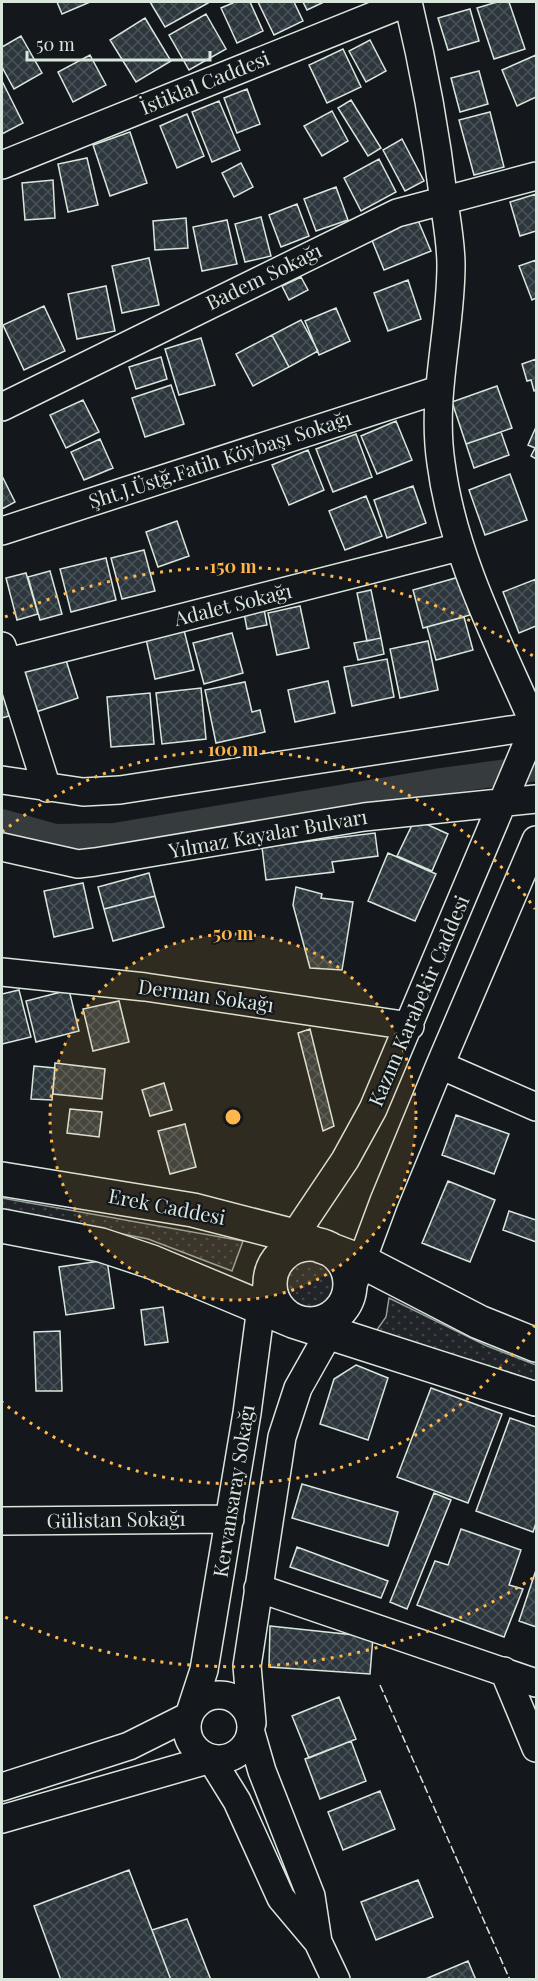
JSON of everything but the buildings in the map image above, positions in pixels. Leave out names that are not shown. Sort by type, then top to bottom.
[{"type":"main road","name":"Erek Caddesi","points":[[2,1179],[193,1210],[294,1236],[363,1262],[479,1322],[537,1345]]},
{"type":"main road","points":[[2,1227],[101,1245],[152,1262],[293,1321],[537,1399]]},
{"type":"main road","name":"Erek Caddesi","points":[[274,1266],[292,1248],[304,1244],[330,1248]]},
{"type":"main road","points":[[274,1266],[270,1278],[270,1291],[282,1314],[293,1321],[318,1324],[330,1320],[347,1301],[351,1277],[340,1255],[330,1248]]},
{"type":"street","name":"İstiklal Caddesi","points":[[2,165],[408,2]]},
{"type":"street","points":[[2,780],[83,792],[120,790],[536,725],[459,547],[445,492],[437,432],[438,390],[451,300],[452,262],[434,115],[408,2]]},
{"type":"street","name":"Badem Sokağı","points":[[2,407],[397,213],[444,199],[537,177]]},
{"type":"street","name":"Şht.J.Üstğ.Fatih Köybaşı Sokağı","points":[[2,531],[438,390]]},
{"type":"street","name":"Adalet Sokağı","points":[[4,654],[459,547]]},
{"type":"street","points":[[4,654],[47,788]]},
{"type":"street","name":"Kazım Karabekir Caddesi","points":[[274,1266],[358,1137],[410,1026],[536,725]]},
{"type":"street","name":"Yılmaz Kayalar Bulvarı","points":[[2,847],[60,861],[87,863],[364,817],[537,799]]},
{"type":"street","points":[[347,1301],[440,1065],[537,840]]},
{"type":"street","name":"Derman Sokağı","points":[[2,972],[157,988],[410,1026]]},
{"type":"street","points":[[440,1065],[537,1107]]},
{"type":"street","name":"Kervansaray Sokağı","points":[[274,1266],[261,1308],[230,1519],[204,1670],[187,1726],[193,1747],[211,1759],[237,1801],[281,1898],[318,1942]]},
{"type":"street","name":"Kervansaray Sokağı","points":[[252,1728],[247,1666],[282,1437],[298,1388],[347,1301]]},
{"type":"street","name":"Gülistan Sokağı","points":[[2,1521],[230,1519]]},
{"type":"street","points":[[258,1588],[537,1683]]},
{"type":"street","points":[[504,1671],[537,1748]]},
{"type":"street","points":[[2,1787],[129,1746],[189,1716],[203,1699],[224,1695],[242,1704],[252,1728],[262,1771],[311,1896],[318,1942],[336,1980]]},
{"type":"street","points":[[2,1819],[211,1759],[232,1757],[241,1752],[252,1728]]},
{"type":"shaded area","points":[[2,1198],[243,1241],[232,1271],[148,1239],[2,1210]]},
{"type":"shaded area","points":[[311,1259],[321,1261],[329,1267],[335,1275],[337,1285],[335,1295],[329,1303],[321,1309],[311,1311],[301,1309],[293,1303],[287,1295],[285,1285],[287,1275],[293,1267],[301,1261]]},
{"type":"shaded area","points":[[389,1298],[487,1346],[536,1365],[536,1381],[376,1331],[386,1317]]},
{"type":"waterway","points":[[2,822],[55,837],[114,836],[435,782],[536,768]]},
{"type":"fence","points":[[380,1685],[510,1980]]}]
